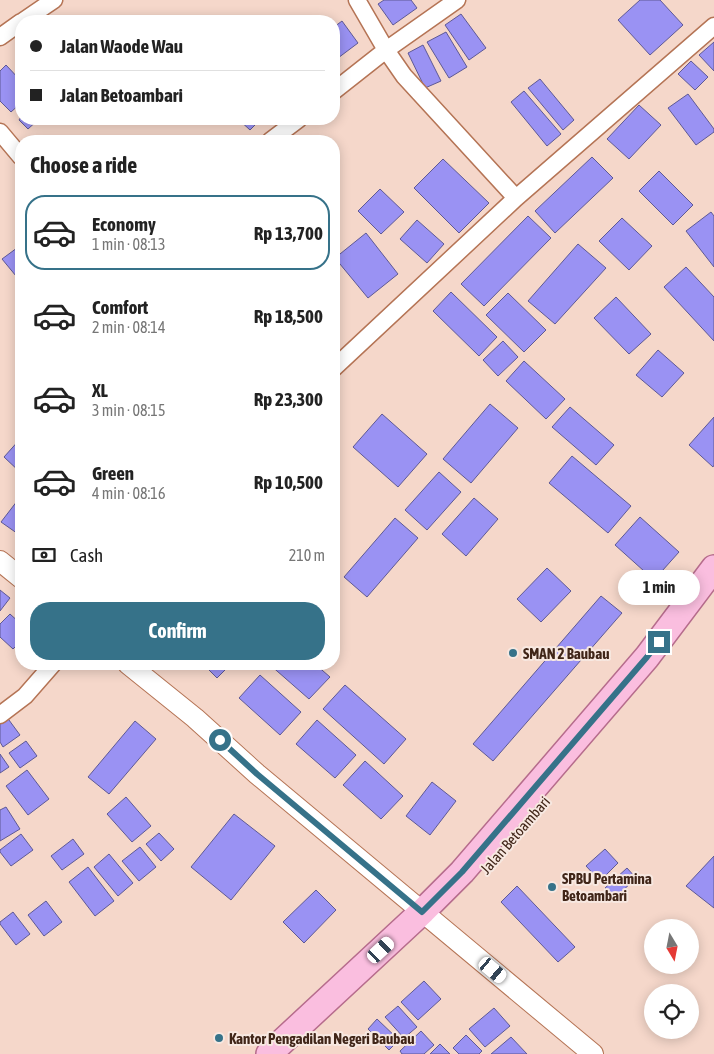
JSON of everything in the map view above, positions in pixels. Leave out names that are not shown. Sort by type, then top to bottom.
[{"type":"main road","name":"Jalan Betoambari","points":[[653,662],[714,568]]},
{"type":"main road","name":"Jalan Betoambari","points":[[292,1054],[429,917],[462,872],[714,595]]},
{"type":"main road","name":"Jalan Betoambari","points":[[269,1054],[429,917]]},
{"type":"street","points":[[32,15],[54,0]]},
{"type":"street","points":[[357,0],[386,50],[404,76],[516,198]]},
{"type":"street","points":[[340,86],[386,50],[456,0]]},
{"type":"street","points":[[1,35],[15,26]]},
{"type":"street","points":[[340,362],[516,198],[714,26]]},
{"type":"street","points":[[278,135],[291,125]]},
{"type":"street","points":[[0,132],[15,150]]},
{"type":"street","points":[[0,561],[15,573]]},
{"type":"street","points":[[0,715],[26,696],[48,670]]},
{"type":"street","points":[[135,670],[195,718],[257,774],[593,1054]]},
{"type":"building","points":[[384,0],[411,0],[417,8],[393,25],[378,4]]},
{"type":"building","points":[[640,0],[660,0],[683,25],[650,55],[618,20]]},
{"type":"building","points":[[461,14],[486,48],[469,60],[445,25]]},
{"type":"building","points":[[342,21],[358,43],[340,56],[340,22]]},
{"type":"building","points":[[446,32],[467,67],[449,78],[427,42]]},
{"type":"building","points":[[714,42],[714,71],[699,55]]},
{"type":"building","points":[[423,45],[441,81],[425,88],[408,53]]},
{"type":"building","points":[[691,61],[708,77],[695,90],[678,74]]},
{"type":"building","points":[[6,65],[15,75],[15,108],[11,112],[0,101],[0,71]]},
{"type":"building","points":[[540,79],[574,120],[563,130],[528,88]]},
{"type":"building","points":[[524,91],[561,134],[547,146],[511,102]]},
{"type":"building","points":[[688,94],[714,129],[714,132],[696,145],[668,108]]},
{"type":"building","points":[[639,105],[661,125],[629,159],[607,139]]},
{"type":"building","points":[[24,125],[32,125],[28,129]]},
{"type":"building","points":[[245,125],[255,125],[250,130]]},
{"type":"building","points":[[592,157],[613,178],[555,233],[535,211]]},
{"type":"building","points":[[443,159],[489,203],[459,233],[414,188]]},
{"type":"building","points":[[659,171],[693,205],[673,225],[639,191]]},
{"type":"building","points":[[380,189],[404,212],[381,234],[358,211]]},
{"type":"building","points":[[711,212],[714,216],[714,267],[686,231]]},
{"type":"building","points":[[528,216],[551,238],[484,306],[461,284]]},
{"type":"building","points":[[622,218],[652,246],[629,270],[599,241]]},
{"type":"building","points":[[417,220],[444,244],[427,263],[400,239]]},
{"type":"building","points":[[366,233],[398,274],[368,298],[340,264],[340,254]]},
{"type":"building","points":[[578,244],[606,268],[555,324],[528,301]]},
{"type":"building","points":[[15,249],[15,275],[2,259]]},
{"type":"building","points":[[686,267],[714,297],[714,341],[664,287]]},
{"type":"building","points":[[451,292],[497,337],[479,356],[433,311]]},
{"type":"building","points":[[508,293],[546,330],[524,352],[486,315]]},
{"type":"building","points":[[616,297],[651,334],[629,354],[594,318]]},
{"type":"building","points":[[503,341],[518,357],[498,376],[483,360]]},
{"type":"building","points":[[658,350],[684,373],[662,397],[636,375]]},
{"type":"building","points":[[524,361],[565,399],[546,419],[506,381]]},
{"type":"building","points":[[490,404],[518,428],[471,483],[443,459]]},
{"type":"building","points":[[570,407],[614,445],[596,465],[552,427]]},
{"type":"building","points":[[382,414],[427,454],[398,487],[353,447]]},
{"type":"building","points":[[714,417],[714,465],[713,467],[689,445]]},
{"type":"building","points":[[15,445],[15,467],[4,457]]},
{"type":"building","points":[[572,456],[631,506],[608,533],[549,483]]},
{"type":"building","points":[[439,472],[461,492],[427,530],[405,510]]},
{"type":"building","points":[[474,498],[498,519],[466,556],[442,534]]},
{"type":"building","points":[[15,504],[15,532],[1,522]]},
{"type":"building","points":[[640,517],[679,552],[654,580],[615,545]]},
{"type":"building","points":[[395,518],[418,538],[367,597],[344,577]]},
{"type":"building","points":[[547,568],[571,591],[541,622],[517,599]]},
{"type":"building","points":[[0,590],[10,598],[0,611]]},
{"type":"building","points":[[601,596],[622,613],[493,761],[473,744]]},
{"type":"building","points":[[10,614],[15,619],[15,647],[13,649],[0,637],[0,624]]},
{"type":"building","points":[[209,670],[225,670],[217,678]]},
{"type":"building","points":[[276,670],[322,670],[330,677],[309,699]]},
{"type":"building","points":[[260,675],[301,712],[280,735],[239,698]]},
{"type":"building","points":[[345,685],[406,739],[384,764],[323,709]]},
{"type":"building","points":[[6,716],[20,735],[3,747],[0,742],[0,720]]},
{"type":"building","points":[[317,720],[356,755],[335,778],[296,744]]},
{"type":"building","points":[[135,721],[156,739],[109,794],[88,777]]},
{"type":"building","points":[[26,741],[37,756],[20,768],[9,753]]},
{"type":"building","points":[[0,754],[9,767],[0,773]]},
{"type":"building","points":[[365,761],[403,796],[381,819],[343,785]]},
{"type":"building","points":[[27,770],[49,799],[28,815],[6,786]]},
{"type":"building","points":[[432,782],[456,801],[430,835],[406,816]]},
{"type":"building","points":[[126,797],[151,826],[132,842],[107,814]]},
{"type":"building","points":[[6,807],[20,829],[0,841],[0,810]]},
{"type":"building","points":[[234,814],[275,846],[231,900],[191,867]]},
{"type":"building","points":[[159,833],[174,849],[161,861],[146,844]]},
{"type":"building","points":[[21,834],[33,850],[11,866],[0,850]]},
{"type":"building","points":[[73,839],[84,854],[62,870],[51,856]]},
{"type":"building","points":[[140,847],[156,867],[139,881],[122,861]]},
{"type":"building","points":[[605,849],[618,863],[600,881],[586,866]]},
{"type":"building","points":[[109,854],[133,883],[118,896],[94,867]]},
{"type":"building","points":[[714,856],[714,908],[686,886]]},
{"type":"building","points":[[88,867],[114,901],[95,916],[69,882]]},
{"type":"building","points":[[627,868],[636,878],[615,898],[605,888]]},
{"type":"building","points":[[517,886],[575,947],[558,962],[501,902]]},
{"type":"building","points":[[316,890],[336,910],[304,943],[283,922]]},
{"type":"building","points":[[46,901],[62,922],[44,936],[28,915]]},
{"type":"building","points":[[13,912],[30,934],[16,945],[0,924]]},
{"type":"building","points":[[424,981],[441,999],[418,1020],[401,1002]]},
{"type":"building","points":[[398,1006],[417,1027],[404,1038],[385,1017]]},
{"type":"building","points":[[494,1008],[510,1026],[485,1047],[469,1029]]},
{"type":"building","points":[[377,1019],[399,1040],[389,1050],[368,1029]]},
{"type":"building","points":[[421,1031],[434,1045],[424,1054],[402,1054],[400,1051]]},
{"type":"building","points":[[466,1035],[482,1051],[479,1054],[459,1054],[453,1048]]},
{"type":"building","points":[[511,1037],[527,1054],[491,1054]]},
{"type":"building","points":[[440,1044],[450,1054],[430,1054]]},
{"type":"place","name":"SMAN 2 Baubau","points":[[513,653]]},
{"type":"place","name":"SPBU Pertamina Betoambari","points":[[552,887]]},
{"type":"place","name":"Kantor Pengadilan Negeri Baubau","points":[[219,1038]]},
{"type":"route","points":[[220,740],[257,774],[422,912],[462,872],[659,642]]}]
